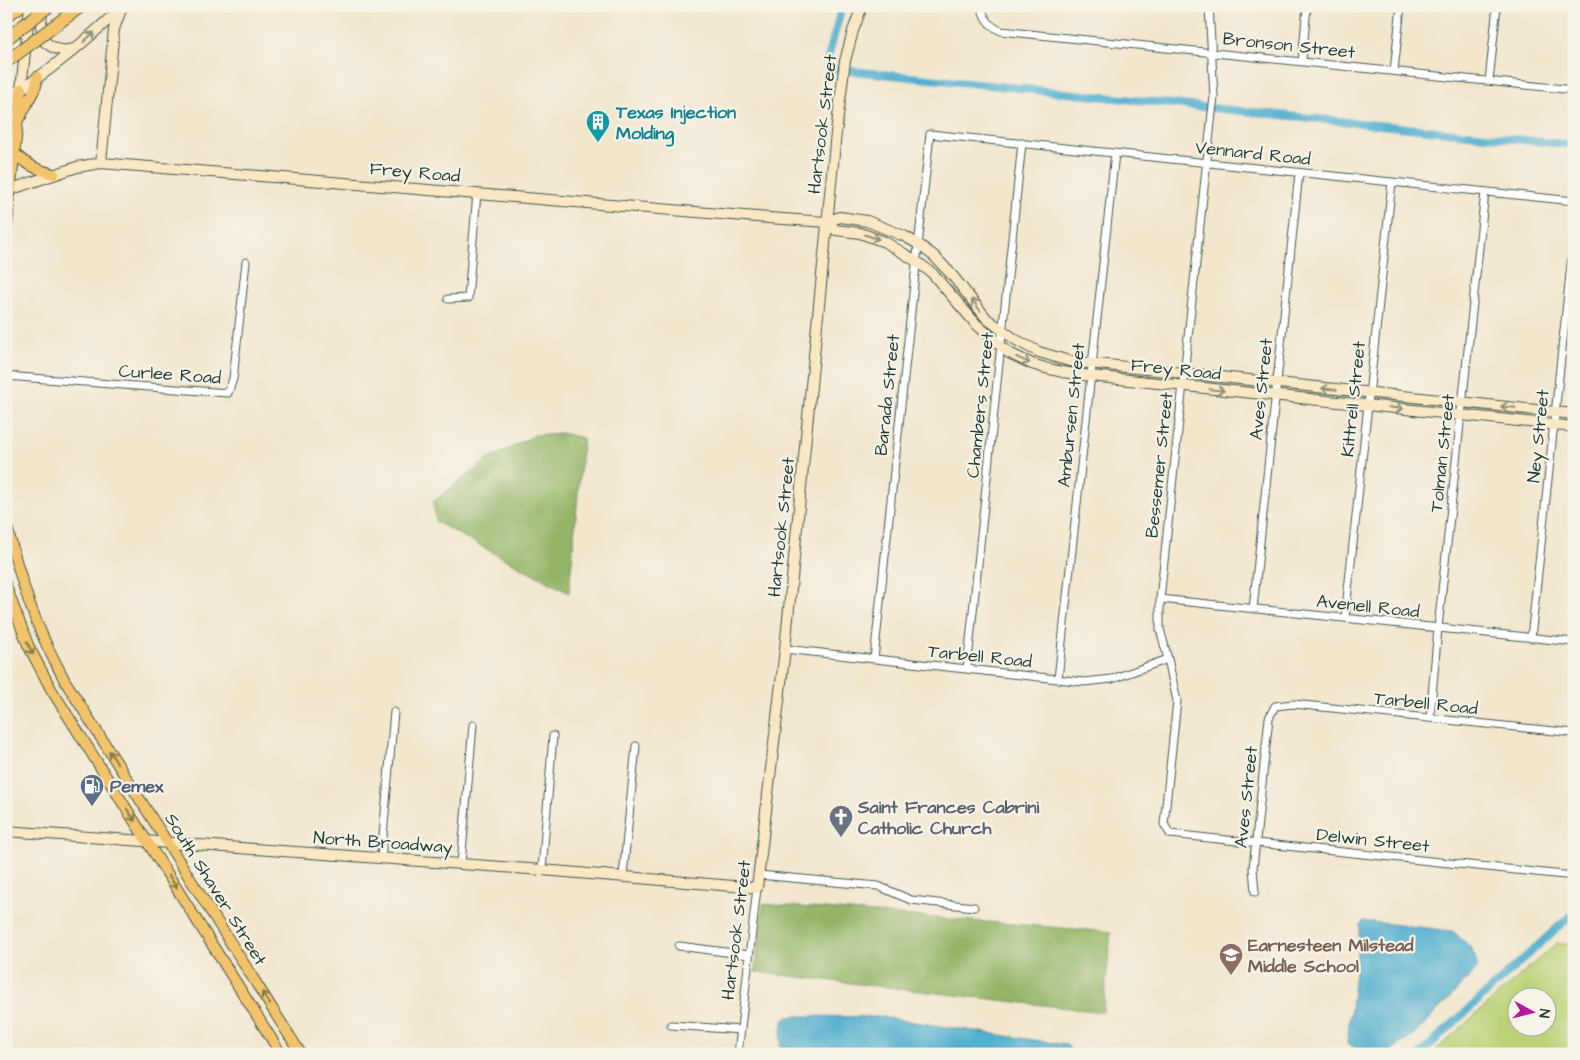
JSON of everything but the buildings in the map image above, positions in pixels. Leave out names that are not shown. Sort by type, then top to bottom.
[{"type":"highway","points":[[6,16],[20,6]]},
{"type":"highway","points":[[6,39],[49,6]]},
{"type":"highway","points":[[6,62],[81,6]]},
{"type":"main road","points":[[18,121],[36,86],[37,78]]},
{"type":"main road","points":[[6,235],[8,189],[15,154],[21,89]]},
{"type":"main road","points":[[15,154],[32,167],[54,174]]},
{"type":"main road","name":"South Shaver Street","points":[[6,523],[12,548],[30,602],[44,638],[65,680],[301,1054]]},
{"type":"main road","name":"South Shaver Street","points":[[6,586],[28,645],[51,689],[281,1054]]},
{"type":"main road","points":[[14,607],[30,602]]},
{"type":"main road","points":[[75,728],[90,719]]},
{"type":"main road","points":[[269,1034],[283,1025]]},
{"type":"street","points":[[21,89],[30,6]]},
{"type":"street","points":[[42,6],[41,26],[45,42],[57,50],[74,49]]},
{"type":"street","points":[[6,98],[37,78],[74,49],[122,6]]},
{"type":"street","points":[[101,163],[114,29],[122,6]]},
{"type":"street","name":"Hartsook Street","points":[[738,1054],[785,649],[818,322],[826,222],[845,61],[852,31],[862,6]]},
{"type":"street","name":"Bronson Street","points":[[982,6],[988,23],[1001,31],[1574,90]]},
{"type":"street","name":"Bessemer Street","points":[[1170,834],[1164,824],[1177,701],[1160,629],[1160,599],[1214,97],[1210,52],[1209,6]]},
{"type":"street","points":[[1302,62],[1307,6]]},
{"type":"street","points":[[1394,71],[1401,6]]},
{"type":"street","points":[[1489,81],[1497,6]]},
{"type":"street","name":"Vennard Road","points":[[930,134],[1574,202]]},
{"type":"street","name":"Barada Street","points":[[874,659],[930,134]]},
{"type":"street","name":"Chambers Street","points":[[967,669],[1022,143]]},
{"type":"street","name":"Ambursen Street","points":[[1058,679],[1115,153]]},
{"type":"street","name":"Frey Road","points":[[8,189],[76,167],[101,163],[826,222],[840,217],[867,221],[882,226],[918,244],[934,256],[952,275],[987,318],[1016,340],[1039,352],[1069,361],[1574,414]]},
{"type":"street","name":"Aves Street","points":[[1253,608],[1299,172]]},
{"type":"street","name":"Kittrell Street","points":[[1345,618],[1392,182]]},
{"type":"street","name":"Tolman Street","points":[[1430,718],[1485,192]]},
{"type":"street","points":[[448,299],[468,298],[477,193]]},
{"type":"street","name":"Frey Road","points":[[826,222],[836,230],[860,233],[885,242],[916,261],[932,273],[976,324],[1009,354],[1032,364],[1062,372],[1091,376],[1574,427]]},
{"type":"street","name":"Ney Street","points":[[1531,638],[1574,237]]},
{"type":"street","name":"Curlee Road","points":[[6,376],[228,393],[232,380],[246,262]]},
{"type":"street","name":"Avenell Road","points":[[1160,599],[1574,642]]},
{"type":"street","name":"Tarbell Road","points":[[785,649],[1084,682],[1112,679],[1168,659]]},
{"type":"street","name":"Tarbell Road","points":[[1275,706],[1293,704],[1574,733]]},
{"type":"street","name":"Aves Street","points":[[1255,892],[1253,868],[1270,718],[1275,706]]},
{"type":"street","points":[[381,858],[394,712]]},
{"type":"street","points":[[461,864],[473,725]]},
{"type":"street","points":[[542,870],[553,736]]},
{"type":"street","points":[[623,876],[636,746]]},
{"type":"street","name":"North Broadway","points":[[6,831],[623,876],[757,888]]},
{"type":"street","name":"Delwin Street","points":[[1170,834],[1574,876]]},
{"type":"street","points":[[759,875],[878,886],[911,900],[974,906]]},
{"type":"street","points":[[679,946],[749,954]]},
{"type":"street","points":[[671,1025],[741,1030]]},
{"type":"green space","points":[[561,433],[583,438],[569,593],[436,522],[433,502],[486,461],[535,435]]},
{"type":"green space","points":[[763,904],[1111,932],[1103,1012],[755,972]]},
{"type":"green space","points":[[1557,943],[1574,945],[1574,1054],[1431,1054]]},
{"type":"water","points":[[1363,921],[1453,931],[1470,947],[1478,968],[1418,1031],[1388,1053],[1369,1053],[1347,1044],[1360,925]]},
{"type":"water","points":[[795,1016],[881,1017],[1067,1045],[1071,1050],[1070,1054],[780,1054],[784,1018]]},
{"type":"waterway","points":[[842,6],[828,58],[832,69],[1574,145]]},
{"type":"waterway","points":[[1420,1054],[1570,916],[1574,917]]},
{"type":"place","name":"Texas Injection Molding","points":[[598,143]]},
{"type":"place","name":"Pemex","points":[[92,807]]},
{"type":"place","name":"Saint Frances Cabrini Catholic Church","points":[[841,838]]},
{"type":"place","name":"Earnesteen Milstead Middle School","points":[[1231,976]]}]
